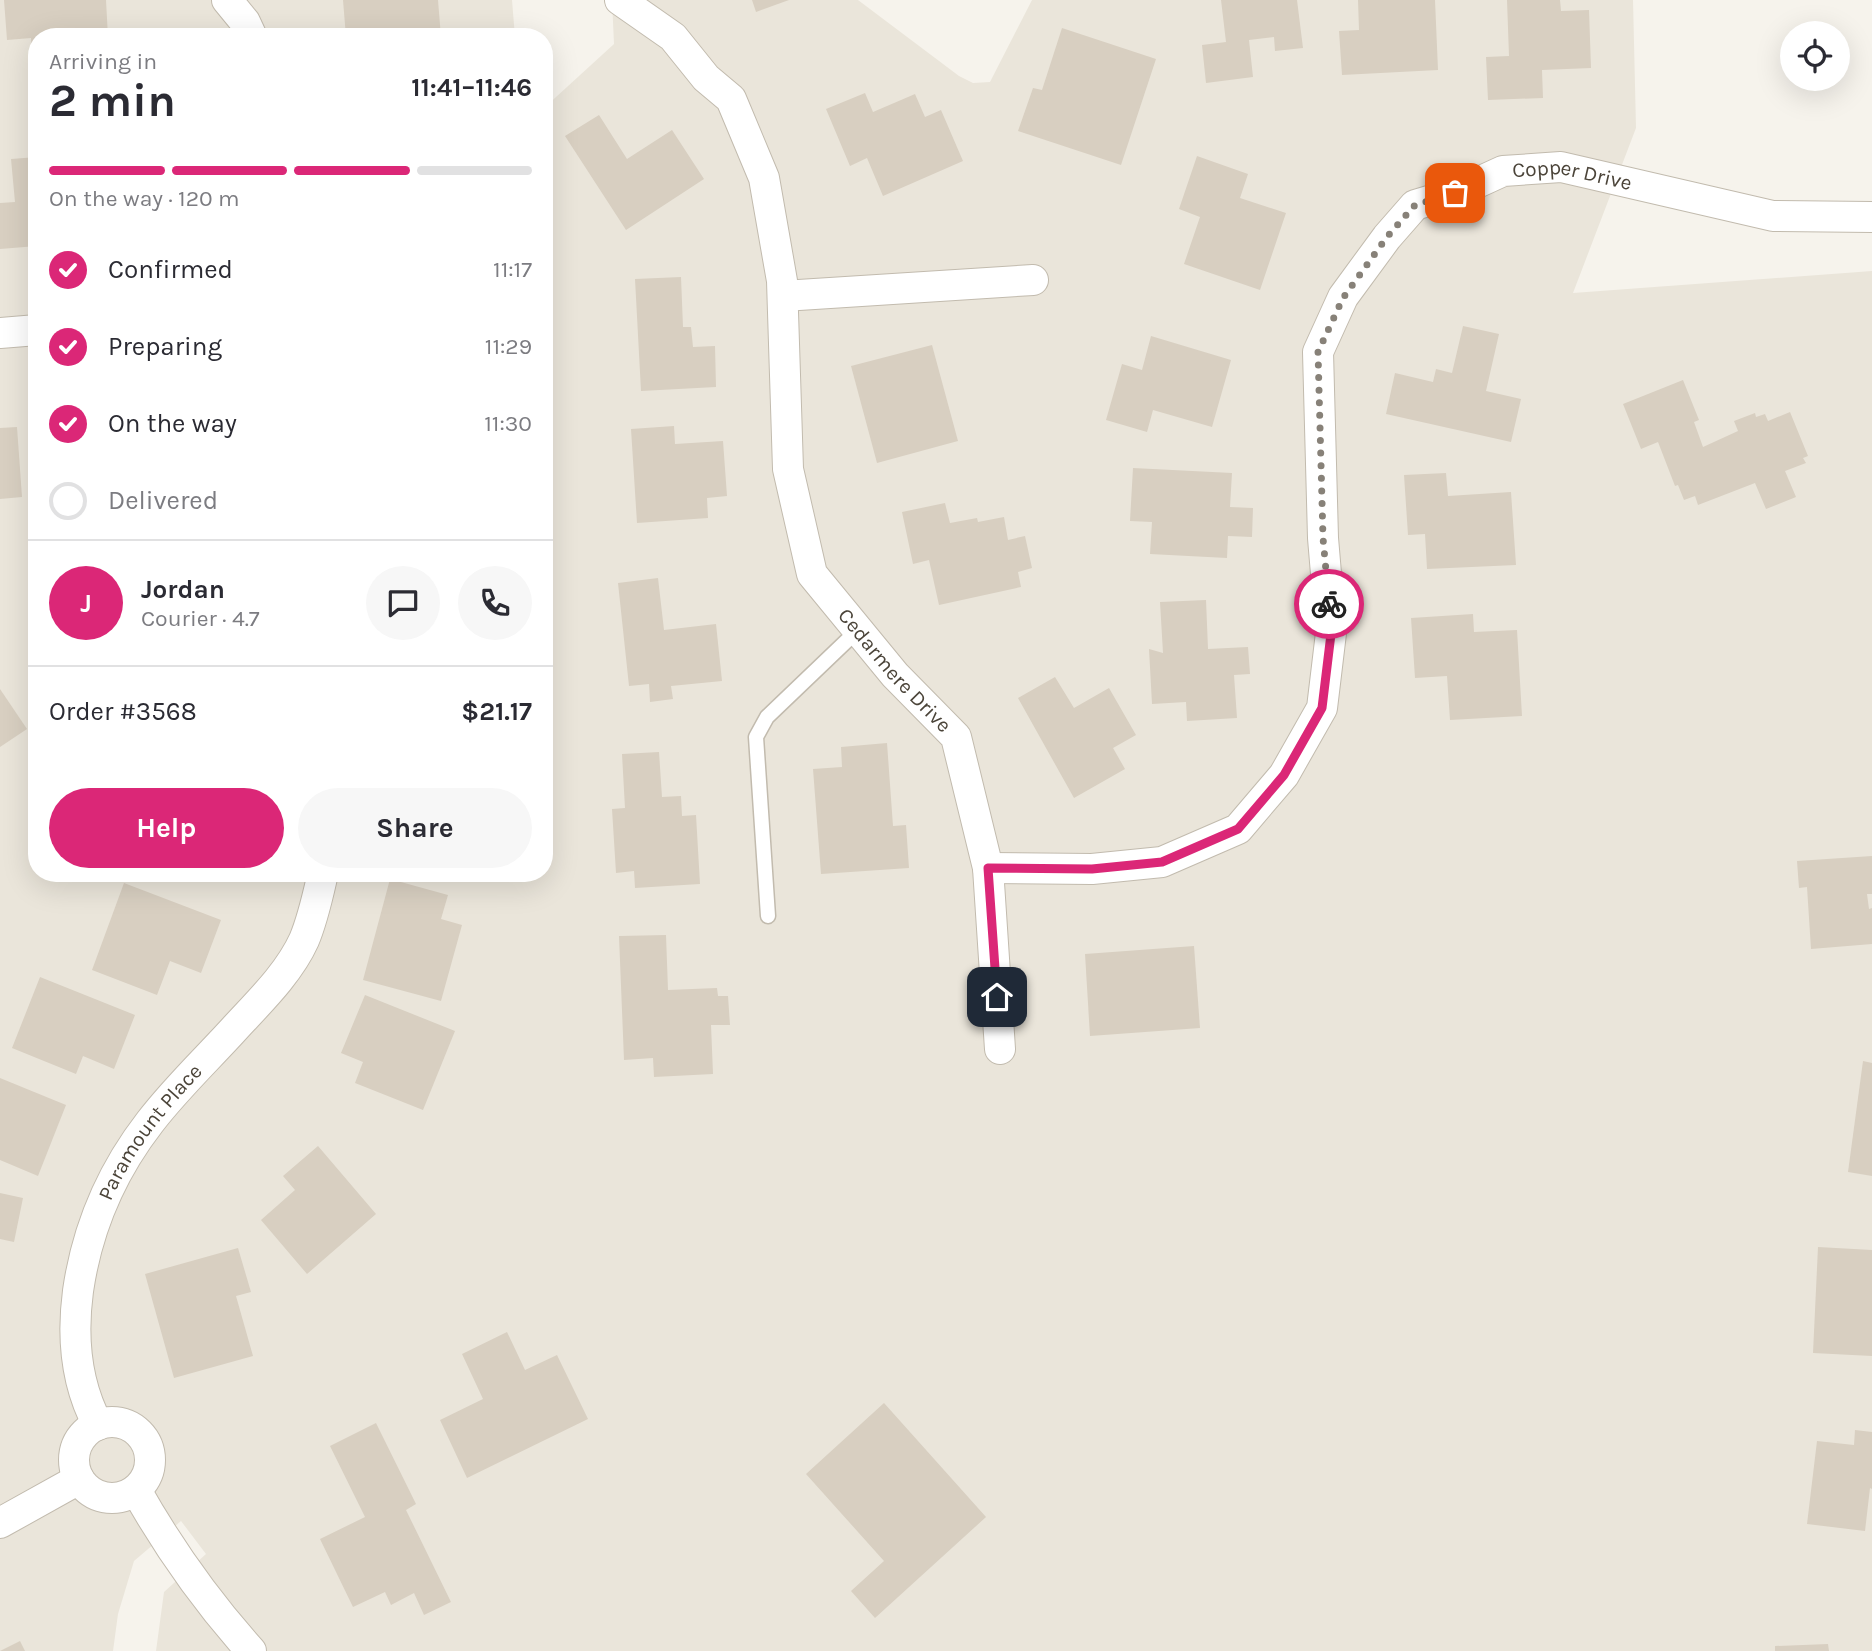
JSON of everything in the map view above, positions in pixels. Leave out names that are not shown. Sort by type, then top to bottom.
[{"type":"street","points":[[227,0],[247,28]]},
{"type":"street","name":"Cedarmere Drive","points":[[620,0],[673,37],[706,78],[731,99],[764,178],[782,281],[788,469],[812,574],[895,675],[956,737],[988,868],[1000,1049]]},
{"type":"street","name":"Copper Drive","points":[[988,868],[1092,869],[1162,862],[1238,829],[1284,775],[1322,708],[1331,634],[1323,538],[1318,352],[1343,298],[1387,237],[1415,205],[1455,193],[1503,171],[1561,167],[1773,216],[1872,217]]},
{"type":"street","points":[[783,296],[1033,280]]},
{"type":"street","points":[[0,333],[28,331]]},
{"type":"street","name":"Paramount Place","points":[[98,1424],[86,1403],[76,1355],[76,1308],[83,1257],[99,1210],[124,1159],[151,1121],[279,980],[304,940],[320,882]]},
{"type":"street","points":[[111,1421],[135,1429],[144,1438],[149,1450],[151,1462],[148,1474],[136,1490],[121,1498],[96,1496],[86,1489],[74,1466],[79,1441],[98,1424],[111,1421]]},
{"type":"street","points":[[0,1524],[79,1479]]},
{"type":"street","points":[[136,1490],[162,1536],[251,1651]]},
{"type":"lane","points":[[768,916],[756,737],[767,717],[858,630]]},
{"type":"shaded area","points":[[0,0],[512,0],[514,28],[28,28],[28,882],[553,882],[553,100],[614,44],[612,0],[858,0],[959,76],[973,83],[990,82],[1032,0],[1633,0],[1636,128],[1573,293],[1872,271],[1872,1651],[156,1651],[164,1592],[206,1554],[181,1521],[134,1561],[118,1614],[113,1651],[0,1651]]},
{"type":"building","points":[[4,0],[106,0],[108,28],[28,28],[28,38],[7,40]]},
{"type":"building","points":[[343,0],[438,0],[440,28],[345,28]]},
{"type":"building","points":[[752,0],[789,0],[756,12]]},
{"type":"building","points":[[1221,0],[1297,0],[1303,48],[1275,51],[1274,37],[1249,40],[1253,77],[1206,83],[1202,45],[1226,42]]},
{"type":"building","points":[[1358,0],[1435,0],[1438,70],[1342,75],[1339,31],[1359,30]]},
{"type":"building","points":[[1507,0],[1560,0],[1561,11],[1589,10],[1591,68],[1542,70],[1543,98],[1488,100],[1486,57],[1509,56]]},
{"type":"building","points":[[1062,28],[1156,59],[1121,165],[1018,131],[1033,88],[1042,90]]},
{"type":"building","points":[[865,93],[873,112],[915,94],[925,117],[941,110],[963,161],[883,196],[867,158],[850,166],[826,109]]},
{"type":"building","points":[[599,115],[627,159],[672,130],[704,179],[626,230],[565,136]]},
{"type":"building","points":[[1197,156],[1248,174],[1240,198],[1286,213],[1260,290],[1184,264],[1200,217],[1179,209]]},
{"type":"building","points":[[28,158],[28,247],[0,249],[0,203],[15,202],[11,159]]},
{"type":"building","points":[[681,277],[683,327],[691,327],[693,347],[715,346],[716,387],[641,391],[635,279]]},
{"type":"building","points":[[1463,326],[1499,334],[1486,391],[1521,399],[1511,442],[1386,414],[1395,373],[1433,382],[1436,369],[1452,373]]},
{"type":"building","points":[[1151,336],[1231,360],[1212,427],[1153,410],[1147,432],[1106,420],[1122,364],[1142,370]]},
{"type":"building","points":[[932,345],[958,441],[877,463],[851,366]]},
{"type":"building","points":[[1683,380],[1699,420],[1694,422],[1703,447],[1738,431],[1734,421],[1755,413],[1756,417],[1765,414],[1768,421],[1790,412],[1808,456],[1803,458],[1806,463],[1785,471],[1796,497],[1766,509],[1755,483],[1698,505],[1695,496],[1684,500],[1678,485],[1675,486],[1658,442],[1641,449],[1623,404]]},
{"type":"building","points":[[674,426],[675,444],[723,441],[727,496],[707,498],[708,518],[637,523],[631,429]]},
{"type":"building","points":[[17,427],[22,497],[0,499],[0,428]]},
{"type":"building","points":[[1133,468],[1232,473],[1230,507],[1253,508],[1252,537],[1228,536],[1227,558],[1150,554],[1152,522],[1130,521]]},
{"type":"building","points":[[1446,473],[1448,496],[1511,492],[1516,565],[1427,569],[1425,534],[1408,535],[1404,475]]},
{"type":"building","points":[[945,503],[950,523],[1004,517],[1008,540],[1025,536],[1032,568],[1018,572],[1021,587],[939,605],[929,560],[913,564],[902,512]]},
{"type":"building","points":[[658,578],[664,630],[716,624],[722,681],[671,686],[673,699],[650,702],[649,684],[629,686],[618,583]]},
{"type":"building","points":[[1206,600],[1208,649],[1248,647],[1250,674],[1234,675],[1237,718],[1187,721],[1186,702],[1152,704],[1149,649],[1163,653],[1160,602]]},
{"type":"building","points":[[1473,614],[1474,632],[1517,630],[1522,716],[1450,720],[1447,676],[1415,678],[1411,618]]},
{"type":"building","points":[[1055,677],[1074,708],[1109,688],[1136,735],[1113,748],[1125,769],[1074,798],[1018,698]]},
{"type":"building","points":[[0,689],[27,729],[0,747]]},
{"type":"building","points":[[887,743],[893,826],[906,825],[909,868],[821,874],[813,769],[842,767],[841,747]]},
{"type":"building","points":[[659,752],[662,797],[681,796],[682,816],[696,815],[700,884],[635,888],[634,871],[616,873],[612,809],[625,808],[622,754]]},
{"type":"building","points":[[1872,856],[1872,894],[1867,894],[1869,909],[1872,908],[1872,944],[1811,949],[1807,887],[1799,888],[1797,861]]},
{"type":"building","points":[[389,882],[401,882],[448,895],[441,919],[462,925],[441,1001],[363,980]]},
{"type":"building","points":[[124,883],[221,920],[201,973],[170,961],[157,995],[92,970]]},
{"type":"building","points":[[666,935],[668,990],[717,988],[718,996],[728,996],[730,1025],[711,1025],[713,1074],[654,1077],[653,1058],[624,1060],[619,936]]},
{"type":"building","points":[[1194,946],[1200,1028],[1090,1036],[1085,954]]},
{"type":"building","points":[[40,977],[135,1015],[114,1069],[83,1056],[76,1074],[12,1048]]},
{"type":"building","points":[[365,995],[455,1031],[423,1110],[355,1083],[363,1062],[341,1053]]},
{"type":"building","points":[[1863,1061],[1872,1063],[1872,1176],[1848,1172]]},
{"type":"building","points":[[0,1078],[66,1105],[38,1176],[0,1160]]},
{"type":"building","points":[[318,1146],[376,1214],[307,1274],[261,1220],[295,1190],[283,1176]]},
{"type":"building","points":[[0,1193],[23,1198],[14,1242],[0,1239]]},
{"type":"building","points":[[1818,1247],[1872,1250],[1872,1356],[1813,1353]]},
{"type":"building","points":[[238,1248],[251,1292],[236,1296],[253,1356],[174,1378],[145,1274]]},
{"type":"building","points":[[507,1332],[525,1370],[557,1355],[588,1419],[467,1478],[440,1420],[483,1399],[462,1354]]},
{"type":"building","points":[[884,1403],[986,1517],[875,1618],[851,1591],[884,1561],[806,1474]]},
{"type":"building","points":[[376,1423],[416,1504],[406,1510],[451,1602],[424,1615],[414,1593],[391,1605],[385,1592],[353,1607],[320,1539],[365,1517],[330,1446]]},
{"type":"building","points":[[1855,1430],[1872,1432],[1872,1489],[1870,1488],[1865,1531],[1807,1524],[1817,1441],[1854,1445]]},
{"type":"building","points":[[20,1641],[25,1651],[0,1651]]},
{"type":"building","points":[[1828,1644],[1829,1651],[1775,1651],[1775,1646]]},
{"type":"way so far","points":[[1329,604],[1323,538],[1318,352],[1343,298],[1387,237],[1415,205],[1455,193]]},
{"type":"route","points":[[997,997],[988,868],[1092,869],[1162,862],[1238,829],[1284,775],[1322,708],[1331,634],[1329,604]]}]
